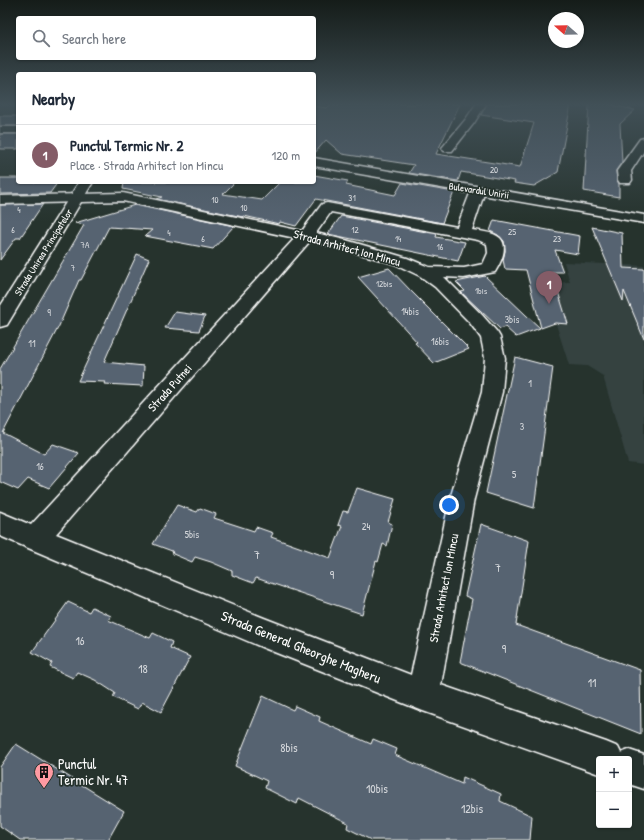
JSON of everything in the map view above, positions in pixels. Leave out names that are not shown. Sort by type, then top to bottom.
[{"type":"street","points":[[448,148],[452,143]]},
{"type":"street","points":[[625,180],[624,171],[643,143]]},
{"type":"street","name":"Bulevardul Unirii","points":[[316,162],[644,218]]},
{"type":"street","name":"Strada Unirea Principatelor","points":[[0,321],[85,184]]},
{"type":"street","points":[[426,272],[464,273],[489,268],[496,253],[494,241],[482,236],[463,233],[478,191]]},
{"type":"street","name":"Strada Arhitect Ion Mincu","points":[[0,200],[75,200],[123,197],[343,244],[401,261],[426,272],[441,283],[490,337],[495,358],[492,392],[462,499],[423,695]]},
{"type":"street","name":"Strada Putnei","points":[[35,539],[306,236],[327,207],[463,233]]},
{"type":"street","name":"Strada General Gheorghe Magheru","points":[[0,524],[264,633],[423,695],[597,756]]},
{"type":"street","points":[[632,768],[644,772]]},
{"type":"shaded area","points":[[564,262],[644,266],[644,465],[628,463],[603,376],[587,366],[569,365],[543,283],[570,282]]},
{"type":"building","points":[[0,143],[16,143],[16,149],[0,149]]},
{"type":"building","points":[[316,143],[323,143],[316,152]]},
{"type":"building","points":[[330,143],[441,143],[436,154],[520,167],[528,143],[564,143],[558,172],[534,186],[514,183],[515,181],[461,172],[458,181],[409,173],[414,165],[342,154]]},
{"type":"building","points":[[587,143],[621,143],[622,162],[616,171],[619,184],[619,197],[584,191]]},
{"type":"building","points":[[316,175],[348,181],[346,185],[395,195],[402,183],[454,192],[442,223],[316,199],[296,226],[280,222],[279,224],[156,199],[162,197],[123,189],[124,184],[233,184],[223,194],[262,200],[278,184],[316,184]]},
{"type":"building","points":[[0,178],[16,178],[16,184],[57,184],[50,193],[0,194]]},
{"type":"building","points":[[43,204],[20,238],[16,238],[0,260],[0,205]]},
{"type":"building","points":[[135,205],[234,226],[213,249],[145,236],[152,230],[109,227],[81,280],[79,280],[59,326],[3,433],[44,454],[53,444],[79,453],[49,488],[28,479],[18,490],[0,482],[0,369],[84,225],[75,223]]},
{"type":"building","points":[[341,216],[437,234],[436,237],[465,242],[458,261],[328,234]]},
{"type":"building","points":[[494,220],[580,236],[578,254],[555,250],[563,272],[552,272],[568,324],[555,323],[541,328],[526,270],[505,269],[503,260],[505,251],[504,241],[498,235],[490,231]]},
{"type":"building","points":[[592,227],[622,233],[623,268],[644,269],[644,339],[624,291],[623,301]]},
{"type":"building","points":[[137,254],[149,259],[104,362],[144,366],[143,386],[78,381]]},
{"type":"building","points":[[389,268],[469,349],[434,363],[358,277]]},
{"type":"building","points":[[485,276],[540,328],[516,337],[505,327],[500,329],[461,292],[465,291],[456,282]]},
{"type":"building","points":[[175,312],[205,316],[199,331],[165,328]]},
{"type":"building","points":[[515,357],[553,367],[534,508],[486,493]]},
{"type":"building","points":[[357,488],[395,499],[388,522],[392,524],[387,546],[383,544],[378,562],[376,561],[362,614],[256,578],[253,583],[232,575],[232,571],[211,562],[195,557],[192,562],[173,554],[172,551],[153,544],[177,505],[197,512],[200,508],[216,514],[214,518],[254,531],[256,527],[273,533],[271,537],[330,558],[342,526],[338,525],[343,511],[348,512]]},
{"type":"building","points":[[481,524],[529,541],[516,625],[640,670],[641,734],[460,662],[472,599],[465,596]]},
{"type":"building","points":[[68,602],[89,612],[92,607],[111,616],[108,620],[150,638],[153,633],[172,642],[170,648],[190,657],[161,712],[142,702],[138,709],[113,697],[115,693],[95,680],[77,672],[73,678],[50,667],[52,663],[32,652]]},
{"type":"building","points":[[263,696],[293,710],[295,706],[320,717],[319,721],[371,744],[373,739],[397,749],[395,755],[462,784],[463,777],[501,794],[500,801],[532,816],[530,840],[371,840],[347,828],[348,823],[299,798],[297,804],[265,788],[267,781],[235,766]]},
{"type":"building","name":"Punctul Termic Nr. 47","points":[[16,744],[124,811],[108,840],[20,840],[0,826],[0,767]]},
{"type":"place","name":"Punctul Termic Nr. 2","points":[[549,304]]},
{"type":"place","name":"Punctul Termic Nr. 47","points":[[44,789]]}]
